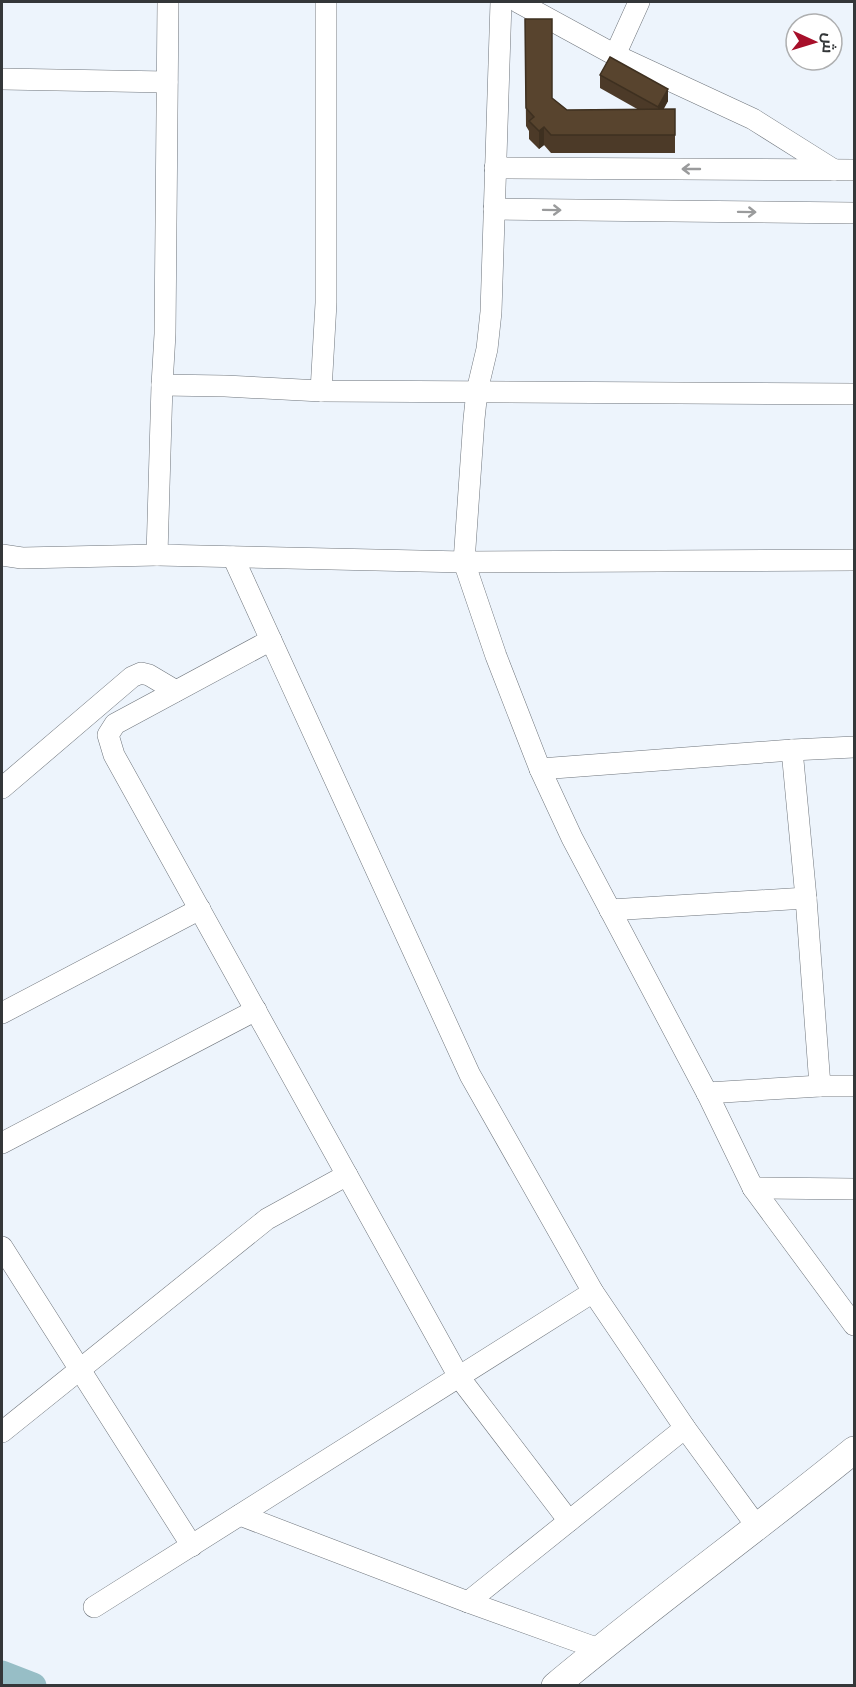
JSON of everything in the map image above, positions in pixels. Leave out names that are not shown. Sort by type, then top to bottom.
[{"type":"street","points":[[157,555],[165,334],[168,2]]},
{"type":"street","points":[[321,391],[326,303],[326,2]]},
{"type":"street","points":[[501,2],[491,312],[487,349],[477,391],[464,562],[496,656],[540,770],[572,838],[707,1093],[753,1188],[855,1325]]},
{"type":"street","points":[[518,2],[615,55],[753,118],[844,170]]},
{"type":"street","points":[[615,55],[639,2]]},
{"type":"street","points":[[2,79],[167,82]]},
{"type":"street","points":[[495,168],[844,170]]},
{"type":"street","points":[[494,209],[855,213]]},
{"type":"street","points":[[162,385],[321,391],[855,394]]},
{"type":"street","points":[[2,555],[22,558],[157,555],[464,562],[855,560]]},
{"type":"street","points":[[233,557],[470,1075],[593,1292],[685,1428],[758,1528]]},
{"type":"street","points":[[271,640],[115,724],[108,735],[114,755],[459,1377],[569,1521]]},
{"type":"street","points":[[2,788],[132,677],[141,673],[149,675],[176,691]]},
{"type":"street","points":[[540,770],[855,747]]},
{"type":"street","points":[[792,750],[820,1086]]},
{"type":"street","points":[[610,910],[806,898]]},
{"type":"street","points":[[2,1013],[200,909]]},
{"type":"street","points":[[2,1143],[256,1010]]},
{"type":"street","points":[[707,1093],[855,1086]]},
{"type":"street","points":[[2,1432],[267,1219],[347,1175]]},
{"type":"street","points":[[753,1188],[855,1188]]},
{"type":"street","points":[[2,1247],[192,1546]]},
{"type":"street","points":[[94,1607],[593,1292]]},
{"type":"street","points":[[468,1602],[685,1428]]},
{"type":"street","points":[[555,1686],[599,1649],[758,1528],[855,1450]]},
{"type":"street","points":[[240,1515],[599,1649]]},
{"type":"building","points":[[525,19],[552,19],[552,98],[567,110],[675,109],[675,135],[551,135],[544,127],[539,131],[529,121],[534,117],[526,108]]},
{"type":"building","points":[[610,57],[668,89],[658,107],[600,75]]},
{"type":"waterway","points":[[2,1674],[33,1686]]}]
